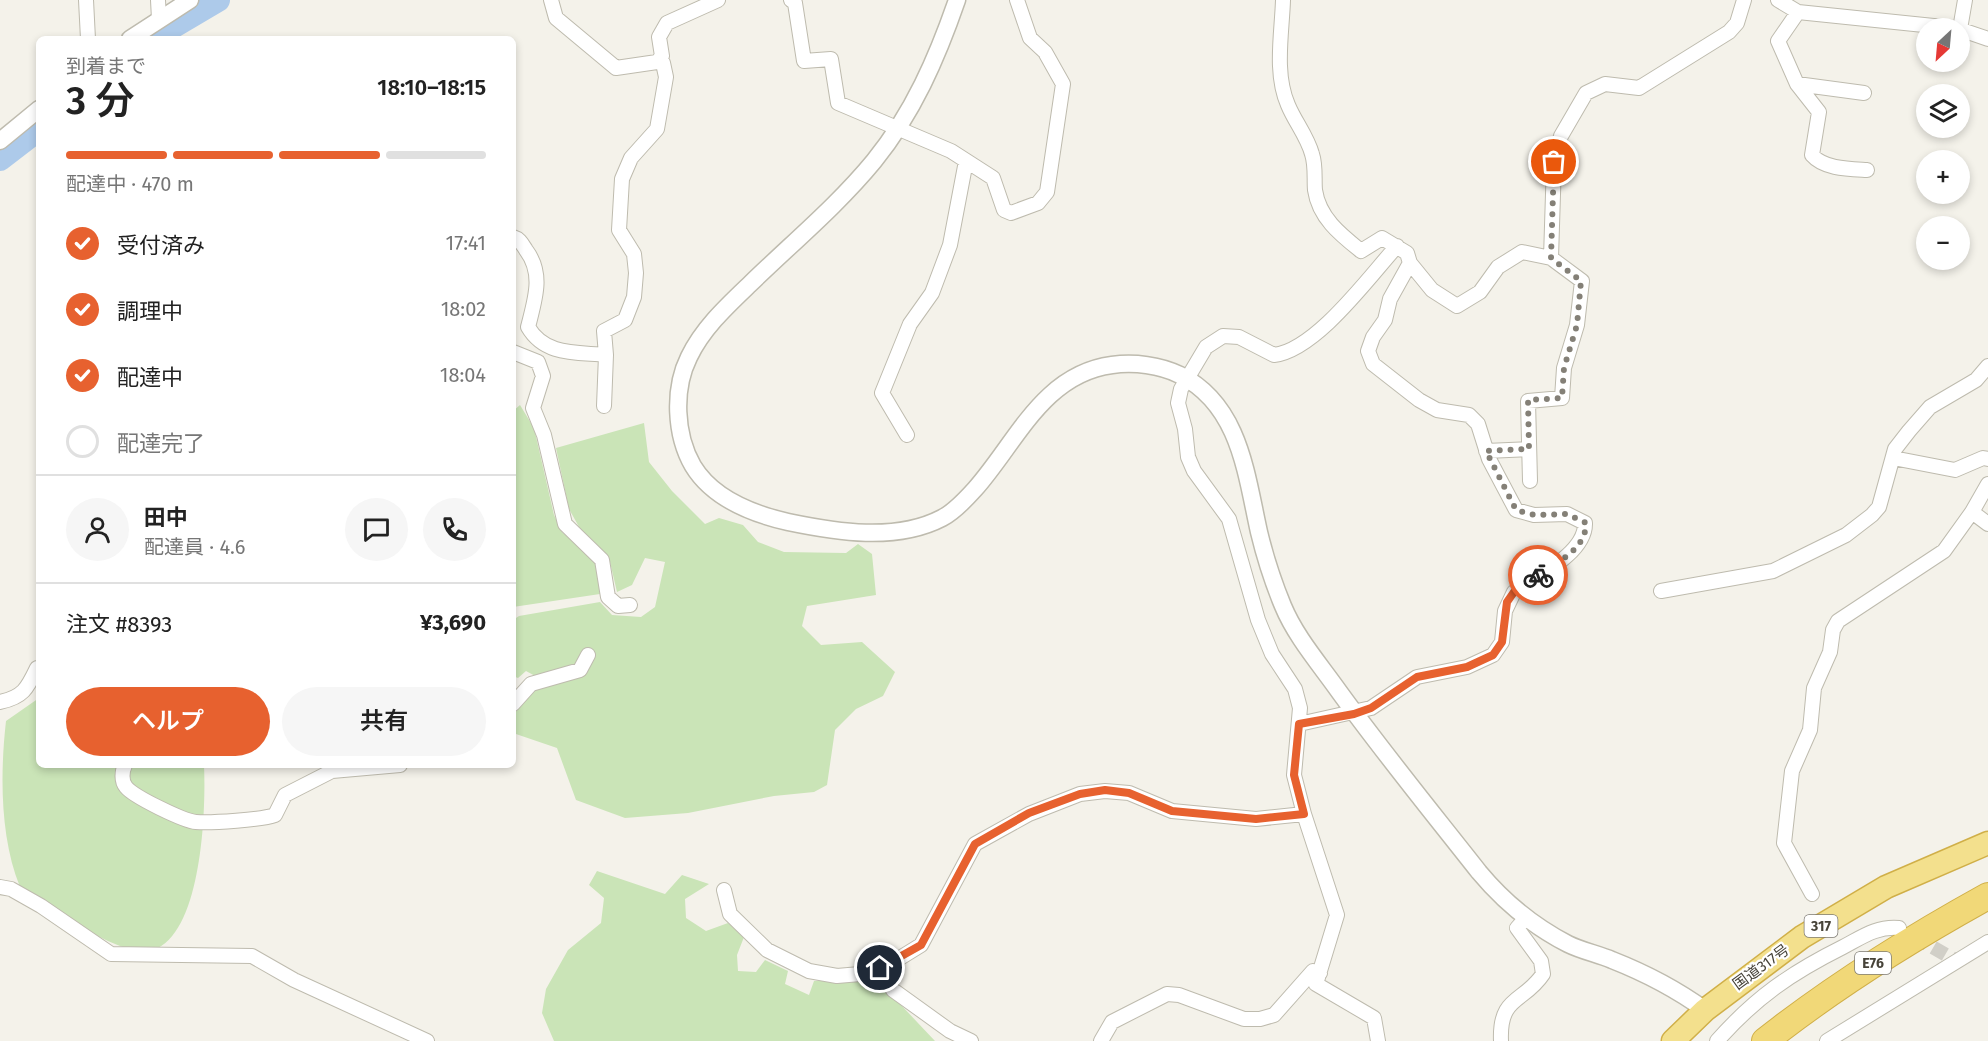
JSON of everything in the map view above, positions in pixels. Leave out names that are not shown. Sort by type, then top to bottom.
[{"type":"highway","name":"国道317号","points":[[1673,1041],[1705,1010],[1802,937],[1886,887],[1988,843]]},
{"type":"highway","name":"E76","points":[[1765,1041],[1837,987],[1889,953],[1988,896]]},
{"type":"street","points":[[86,0],[88,36]]},
{"type":"street","points":[[158,0],[159,19]]},
{"type":"street","points":[[134,36],[190,0]]},
{"type":"street","points":[[551,0],[556,18],[616,68],[660,60]]},
{"type":"street","points":[[604,406],[606,355],[604,331],[625,320],[634,297],[636,273],[634,254],[619,230],[618,211],[622,179],[631,158],[657,129],[666,78],[663,63],[660,60],[658,37],[667,23],[718,0]]},
{"type":"street","points":[[791,0],[795,3],[804,61],[831,59],[838,104],[951,151],[993,178],[1004,210],[1011,213],[1038,202],[1047,192],[1063,84],[1045,52],[1030,38],[1017,0]]},
{"type":"street","points":[[957,0],[924,84],[898,130],[854,185],[720,313],[688,358],[679,386],[678,409],[684,445],[693,467],[729,500],[747,510],[772,518],[830,530],[897,530],[944,518],[988,474],[1042,401],[1080,374],[1101,366],[1126,363],[1150,365],[1180,375],[1209,396],[1230,424],[1243,457],[1270,572],[1285,612],[1354,714],[1492,888],[1526,918],[1570,945],[1612,960],[1674,988],[1705,1010]]},
{"type":"street","points":[[1283,0],[1280,63],[1287,104],[1307,137],[1313,158],[1316,193],[1322,211],[1337,232],[1361,251],[1382,238],[1397,246],[1407,253],[1410,263],[1432,290],[1457,306],[1480,292],[1498,267],[1522,252],[1551,258],[1581,281],[1577,325],[1564,368],[1562,398],[1528,400],[1530,481]]},
{"type":"street","points":[[1551,258],[1554,162],[1561,136],[1586,93],[1605,84],[1639,88],[1729,32],[1737,23],[1744,0]]},
{"type":"street","points":[[1778,0],[1798,12],[1916,25]]},
{"type":"street","points":[[1961,18],[1965,0]]},
{"type":"street","points":[[1798,12],[1778,41],[1797,84],[1818,112],[1812,155],[1818,161],[1835,166],[1867,170]]},
{"type":"street","points":[[1970,33],[1988,39]]},
{"type":"street","points":[[1797,84],[1864,93]]},
{"type":"street","points":[[0,141],[36,111]]},
{"type":"street","points":[[907,435],[882,393],[910,324],[932,293],[950,245],[966,161]]},
{"type":"street","points":[[516,238],[533,259],[538,282],[528,327],[535,339],[551,350],[606,355]]},
{"type":"street","points":[[1378,1041],[1374,1018],[1316,984],[1337,915],[1304,814],[1294,775],[1300,708],[1295,689],[1272,654],[1258,620],[1229,519],[1194,471],[1188,457],[1178,403],[1181,389],[1206,347],[1223,336],[1239,336],[1274,355],[1300,347],[1343,307],[1397,246]]},
{"type":"street","points":[[1299,724],[1354,714],[1371,708],[1417,677],[1467,667],[1493,655],[1502,642],[1505,611],[1514,592],[1576,548],[1586,535],[1586,523],[1567,514],[1534,515],[1516,510],[1486,451],[1478,424],[1469,415],[1437,410],[1419,400],[1373,364],[1368,351],[1373,337],[1385,320],[1390,299],[1410,263]]},
{"type":"street","points":[[516,353],[538,362],[543,376],[533,408],[544,435],[565,524],[602,560],[608,597],[618,606],[630,605]]},
{"type":"street","points":[[1661,591],[1773,571],[1846,535],[1879,507],[1895,449],[1930,407],[1976,380],[1988,366]]},
{"type":"street","points":[[1486,451],[1529,449]]},
{"type":"street","points":[[1893,458],[1955,470],[1983,458],[1988,459]]},
{"type":"street","points":[[1812,894],[1784,843],[1791,771],[1810,730],[1814,688],[1830,652],[1833,630],[1838,621],[1944,551],[1972,512],[1988,484]]},
{"type":"street","points":[[1972,512],[1988,524]]},
{"type":"street","points":[[516,701],[531,684],[580,670],[588,655]]},
{"type":"street","points":[[0,702],[17,699],[26,692],[36,670]]},
{"type":"street","points":[[124,768],[125,786],[137,796],[195,822],[262,819],[275,815],[285,795],[332,771],[366,768]]},
{"type":"street","points":[[724,890],[730,914],[767,950],[788,962],[809,970],[837,976],[860,974],[880,968],[921,945],[975,844],[1029,813],[1080,794],[1105,790],[1129,793],[1172,811],[1246,818],[1304,814]]},
{"type":"street","points":[[0,887],[11,889],[42,906],[111,954],[252,956],[294,980],[428,1041]]},
{"type":"street","points":[[1501,1041],[1504,1012],[1512,1000],[1537,983],[1543,974],[1541,961],[1517,928],[1526,918]]},
{"type":"street","points":[[1717,1041],[1740,1016],[1795,972],[1882,926],[1899,928]]},
{"type":"street","points":[[1827,1041],[1988,942]]},
{"type":"street","points":[[880,968],[893,990],[952,1036],[971,1041]]},
{"type":"street","points":[[1101,1041],[1112,1022],[1167,994],[1179,995],[1244,1019],[1274,1016],[1313,971],[1320,973]]},
{"type":"green space","points":[[520,405],[534,428],[554,515],[562,532],[596,562],[600,594],[516,607],[516,408]]},
{"type":"green space","points":[[644,423],[649,462],[672,491],[705,524],[719,518],[743,525],[758,542],[784,552],[846,553],[858,544],[872,554],[876,595],[807,606],[802,626],[821,645],[862,642],[895,672],[883,696],[856,709],[835,730],[827,785],[814,792],[774,796],[688,813],[625,818],[576,800],[557,748],[516,734],[516,703],[537,677],[526,671],[516,677],[516,618],[600,602],[612,615],[641,617],[655,607],[665,562],[645,558],[632,585],[617,592],[610,562],[583,534],[569,509],[556,448]]},
{"type":"green space","points":[[36,700],[36,768],[204,768],[204,811],[197,873],[179,927],[164,945],[144,952],[131,950],[90,932],[31,897],[20,887],[13,868],[3,806],[6,721]]},
{"type":"green space","points":[[597,871],[665,894],[682,875],[709,884],[685,899],[686,918],[706,931],[728,923],[744,937],[737,955],[738,971],[756,972],[765,960],[788,971],[785,984],[809,995],[814,981],[869,980],[883,986],[935,1041],[554,1041],[542,1013],[546,989],[568,950],[601,923],[604,898],[589,885]]},
{"type":"waterway","points":[[157,36],[218,0]]},
{"type":"waterway","points":[[0,159],[36,131]]},
{"type":"tunnel","points":[[1915,937],[1955,960]]},
{"type":"way so far","points":[[1538,575],[1576,548],[1586,535],[1586,523],[1567,514],[1534,515],[1516,510],[1486,451],[1529,449],[1528,400],[1562,398],[1564,368],[1577,325],[1581,281],[1551,258],[1554,162]]},
{"type":"route","points":[[880,968],[921,945],[975,844],[1029,813],[1080,794],[1105,790],[1129,793],[1172,811],[1256,819],[1304,814],[1294,775],[1299,724],[1354,714],[1371,708],[1417,677],[1467,667],[1493,655],[1502,642],[1507,602],[1514,592],[1538,575]]}]
